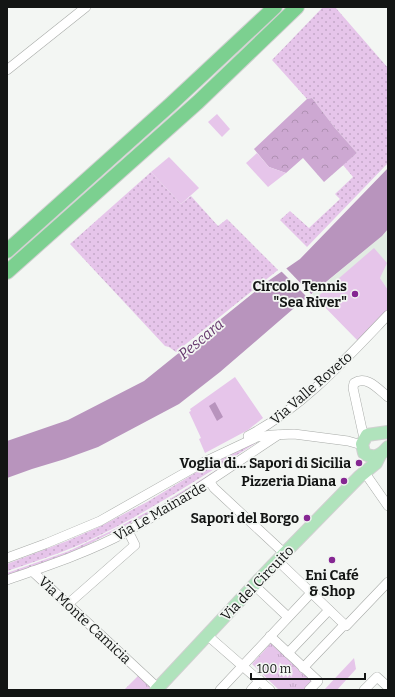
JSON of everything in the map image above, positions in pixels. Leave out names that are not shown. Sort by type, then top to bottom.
[{"type":"highway","points":[[7,238],[111,148],[266,7]]},
{"type":"highway","points":[[7,262],[53,216],[275,7]]},
{"type":"highway","points":[[7,251],[53,216],[260,35],[289,7]]},
{"type":"highway","points":[[7,272],[198,102],[297,7]]},
{"type":"main road","points":[[364,442],[388,432]]},
{"type":"main road","points":[[364,442],[372,456],[384,451]]},
{"type":"main road","points":[[362,475],[364,442]]},
{"type":"main road","name":"Via del Circuito","points":[[158,689],[254,585],[362,475],[376,463],[384,451]]},
{"type":"street","points":[[7,70],[86,7]]},
{"type":"street","name":"Via Valle Roveto","points":[[204,462],[210,456],[278,419],[327,377],[388,315]]},
{"type":"street","points":[[275,434],[294,434],[364,442],[354,383],[359,380],[366,380],[388,397]]},
{"type":"street","name":"Via Valle Roveto","points":[[7,558],[100,521],[204,462],[253,439],[275,434]]},
{"type":"street","name":"Via Le Mainarde","points":[[32,571],[104,543],[128,531],[210,482],[275,434]]},
{"type":"street","points":[[362,475],[388,506]]},
{"type":"street","points":[[210,482],[282,557],[311,593],[345,625]]},
{"type":"street","points":[[68,604],[135,545],[128,531]]},
{"type":"street","name":"Via Monte Camicia","points":[[7,580],[32,571],[158,689]]},
{"type":"street","points":[[303,668],[388,582]]},
{"type":"street","points":[[254,585],[288,617]]},
{"type":"street","points":[[220,690],[311,593]]},
{"type":"street","points":[[288,653],[329,610]]},
{"type":"street","points":[[207,635],[270,690]]},
{"type":"street","points":[[270,636],[318,681],[310,690]]},
{"type":"street","points":[[364,690],[377,677],[386,686]]},
{"type":"street","points":[[251,690],[260,680]]},
{"type":"shaded area","points":[[388,229],[388,290],[380,278],[374,249],[316,298],[312,294],[382,236]]},
{"type":"green space","points":[[323,7],[335,7],[388,68],[388,163],[307,247],[280,220],[290,211],[309,228],[340,199],[335,194],[353,177],[343,165],[357,153],[312,98],[307,99],[272,60]]},
{"type":"green space","points":[[312,98],[357,153],[324,182],[303,158],[286,173],[269,167],[254,149],[307,99]]},
{"type":"green space","points":[[217,114],[230,129],[222,137],[208,122]]},
{"type":"green space","points":[[257,153],[269,167],[286,173],[268,187],[246,163]]},
{"type":"green space","points":[[169,157],[199,188],[181,204],[151,172]]},
{"type":"green space","points":[[151,172],[181,204],[191,196],[218,226],[227,219],[278,270],[176,352],[165,346],[70,244]]},
{"type":"green space","name":"Circolo Tennis \"Sea River\"","points":[[374,248],[387,263],[380,278],[388,290],[388,310],[358,341],[316,298]]},
{"type":"green space","points":[[235,377],[263,418],[248,430],[205,453],[199,439],[201,438],[189,412],[191,411],[190,409]]},
{"type":"green space","points":[[264,438],[150,508],[103,534],[70,549],[7,571],[7,564],[99,527],[147,502],[200,470]]},
{"type":"green space","points":[[244,453],[172,501],[170,499],[160,505]]},
{"type":"green space","points":[[160,505],[150,511],[150,513],[77,550],[7,576],[7,573],[69,551]]},
{"type":"green space","points":[[272,642],[313,681],[304,690],[279,690],[252,664]]},
{"type":"green space","points":[[354,658],[356,669],[337,690],[324,690]]},
{"type":"green space","points":[[140,674],[153,687],[150,690],[124,690]]},
{"type":"water","name":"Pescara","points":[[388,168],[388,229],[382,236],[293,309],[220,372],[179,404],[98,447],[7,478],[7,441],[68,420],[144,381],[268,281],[300,259]]},
{"type":"water","points":[[215,402],[223,417],[217,421],[209,406]]},
{"type":"pier","points":[[285,267],[313,296],[309,299],[280,270]]},
{"type":"place","name":"Circolo Tennis \"Sea River\"","points":[[355,294]]},
{"type":"place","name":"Voglia di... Sapori di Sicilia","points":[[359,463]]},
{"type":"place","name":"Pizzeria Diana","points":[[344,481]]},
{"type":"place","name":"Sapori del Borgo","points":[[307,518]]},
{"type":"place","name":"Eni Café & Shop","points":[[332,560]]}]
